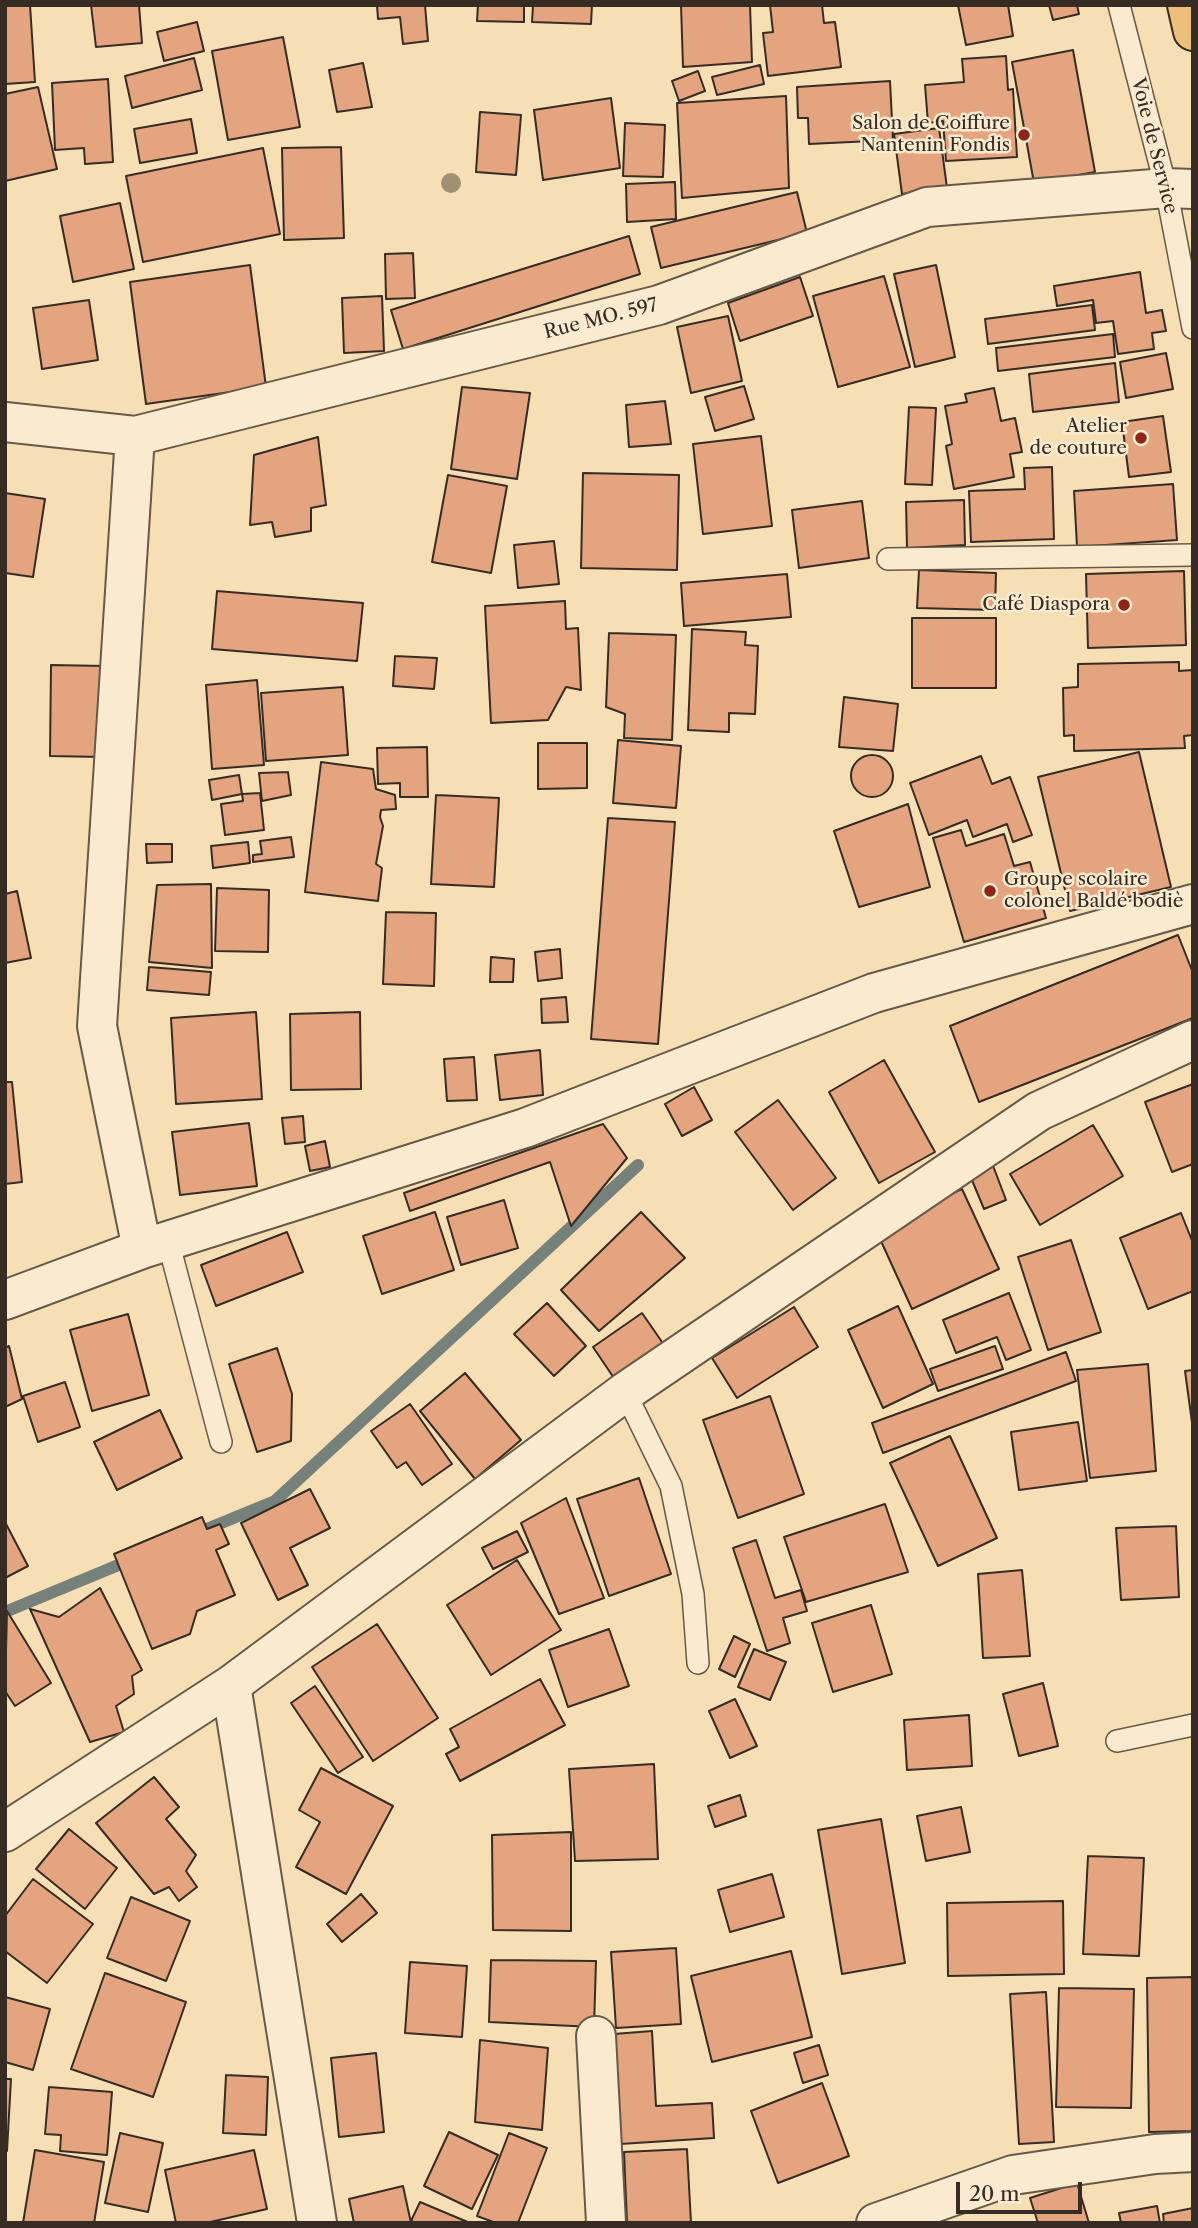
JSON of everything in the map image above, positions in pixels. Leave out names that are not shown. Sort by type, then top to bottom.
[{"type":"highway","points":[[1186,5],[1193,31]]},
{"type":"street","name":"Rue MO. 597","points":[[5,422],[135,436],[659,305],[927,206],[1179,189]]},
{"type":"street","points":[[135,436],[97,1026],[155,1245]]},
{"type":"street","points":[[5,1300],[155,1245],[525,1128],[874,993],[1193,905]]},
{"type":"street","points":[[5,1832],[231,1685],[625,1392],[1039,1111],[1193,1040]]},
{"type":"street","points":[[231,1685],[317,2223]]},
{"type":"street","points":[[596,2036],[606,2223]]},
{"type":"street","points":[[876,2223],[1013,2175],[1155,2154],[1193,2152]]},
{"type":"lane","name":"Voie de Service","points":[[1119,5],[1179,189],[1193,328]]},
{"type":"lane","points":[[888,559],[1193,555]]},
{"type":"lane","points":[[155,1245],[221,1442]]},
{"type":"lane","points":[[625,1392],[671,1486],[693,1594],[698,1663]]},
{"type":"lane","points":[[1117,1741],[1193,1725]]},
{"type":"building","points":[[5,5],[30,5],[35,82],[5,84]]},
{"type":"building","points":[[91,5],[139,5],[142,43],[96,47]]},
{"type":"building","points":[[377,5],[425,5],[428,41],[403,44],[400,17],[378,19]]},
{"type":"building","points":[[478,5],[524,5],[524,22],[477,21]]},
{"type":"building","points":[[533,5],[592,5],[591,24],[532,22]]},
{"type":"building","points":[[681,5],[750,5],[752,62],[683,67]]},
{"type":"building","points":[[770,5],[822,5],[824,23],[835,22],[841,67],[768,76],[763,33],[773,32]]},
{"type":"building","points":[[958,5],[1008,5],[1013,36],[966,45]]},
{"type":"building","points":[[1049,5],[1077,5],[1079,14],[1053,20]]},
{"type":"building","points":[[197,22],[204,51],[164,61],[157,32]]},
{"type":"building","points":[[283,37],[300,127],[228,140],[212,51]]},
{"type":"building","points":[[1073,50],[1095,172],[1034,183],[1012,62]]},
{"type":"building","points":[[1006,56],[1008,90],[1013,89],[1017,157],[946,161],[943,121],[928,123],[925,85],[964,82],[962,59]]},
{"type":"building","points":[[194,58],[202,90],[132,108],[125,76]]},
{"type":"building","points":[[363,63],[372,107],[337,112],[329,70]]},
{"type":"building","points":[[760,65],[764,84],[717,95],[712,77]]},
{"type":"building","points":[[698,71],[705,91],[679,101],[672,81]]},
{"type":"building","points":[[108,79],[113,162],[85,164],[84,148],[55,150],[52,83]]},
{"type":"building","points":[[890,81],[893,140],[809,144],[808,118],[798,118],[797,87]]},
{"type":"building","points":[[38,87],[57,169],[5,181],[5,94]]},
{"type":"building","points":[[786,96],[789,188],[682,198],[677,103]]},
{"type":"building","points":[[611,98],[620,168],[543,180],[534,110]]},
{"type":"building","points":[[480,112],[521,115],[516,175],[476,172]]},
{"type":"building","points":[[191,119],[197,153],[140,163],[134,129]]},
{"type":"building","points":[[625,123],[665,125],[663,177],[623,176]]},
{"type":"building","points":[[939,128],[947,188],[902,194],[894,134]]},
{"type":"building","points":[[341,147],[344,238],[284,240],[282,148]]},
{"type":"building","points":[[263,148],[280,234],[143,262],[126,176]]},
{"type":"building","points":[[675,182],[676,219],[627,222],[626,184]]},
{"type":"building","points":[[797,192],[807,233],[661,268],[651,227]]},
{"type":"building","points":[[120,203],[134,269],[73,282],[60,216]]},
{"type":"building","points":[[629,236],[640,274],[403,349],[391,310]]},
{"type":"building","points":[[413,253],[415,298],[386,299],[385,254]]},
{"type":"building","points":[[250,265],[266,387],[146,404],[130,282]]},
{"type":"building","points":[[936,265],[955,357],[915,367],[894,274]]},
{"type":"building","points":[[1140,272],[1146,313],[1162,310],[1166,331],[1152,333],[1154,349],[1118,354],[1113,321],[1096,323],[1093,300],[1057,306],[1054,286]]},
{"type":"building","points":[[884,276],[910,367],[838,387],[813,296]]},
{"type":"building","points":[[800,277],[813,316],[740,341],[728,303]]},
{"type":"building","points":[[382,296],[384,351],[344,353],[342,298]]},
{"type":"building","points":[[89,300],[98,360],[42,369],[33,308]]},
{"type":"building","points":[[1092,305],[1095,330],[988,344],[985,319]]},
{"type":"building","points":[[728,316],[742,381],[691,393],[677,327]]},
{"type":"building","points":[[1113,334],[1115,357],[998,371],[996,348]]},
{"type":"building","points":[[1166,353],[1173,389],[1126,398],[1120,362]]},
{"type":"building","points":[[1115,363],[1119,402],[1033,412],[1029,374]]},
{"type":"building","points":[[744,386],[754,419],[715,431],[705,397]]},
{"type":"building","points":[[462,387],[530,393],[517,479],[451,469]]},
{"type":"building","points":[[994,388],[1001,421],[1015,418],[1022,452],[1010,454],[1014,477],[954,489],[946,446],[952,444],[945,406],[967,402],[965,394]]},
{"type":"building","points":[[665,401],[671,444],[629,447],[626,405]]},
{"type":"building","points":[[909,407],[936,408],[932,485],[905,484]]},
{"type":"building","points":[[1163,416],[1171,472],[1129,477],[1122,422]]},
{"type":"building","points":[[761,436],[772,526],[703,534],[693,444]]},
{"type":"building","points":[[318,437],[326,505],[311,508],[311,531],[275,537],[272,522],[250,525],[254,455]]},
{"type":"building","points":[[1052,467],[1054,539],[971,542],[969,491],[1025,489],[1024,468]]},
{"type":"building","points":[[583,473],[679,475],[677,570],[581,568]]},
{"type":"building","points":[[448,475],[507,486],[491,573],[432,562]]},
{"type":"building","points":[[1173,484],[1177,540],[1077,547],[1074,491]]},
{"type":"building","points":[[5,493],[45,499],[33,577],[5,573]]},
{"type":"building","points":[[964,500],[965,545],[907,548],[906,502]]},
{"type":"building","points":[[862,501],[869,558],[799,568],[792,510]]},
{"type":"building","points":[[554,541],[559,584],[518,588],[514,545]]},
{"type":"building","points":[[919,570],[996,573],[995,610],[917,608]]},
{"type":"building","points":[[1184,571],[1186,645],[1088,648],[1086,574]]},
{"type":"building","points":[[787,574],[791,617],[684,626],[681,583]]},
{"type":"building","points":[[217,591],[363,603],[357,661],[212,649]]},
{"type":"building","points":[[565,601],[566,629],[578,628],[581,690],[566,687],[548,720],[491,723],[485,606]]},
{"type":"building","points":[[912,618],[996,618],[996,688],[912,688]]},
{"type":"building","points":[[692,629],[746,632],[745,645],[758,646],[755,714],[729,713],[729,732],[688,730]]},
{"type":"building","points":[[609,633],[676,635],[672,740],[624,738],[625,714],[606,707]]},
{"type":"building","points":[[395,656],[437,658],[434,689],[393,686]]},
{"type":"building","points":[[1179,662],[1179,671],[1192,670],[1193,735],[1184,736],[1185,748],[1074,751],[1074,735],[1064,736],[1063,688],[1078,687],[1078,664]]},
{"type":"building","points":[[51,665],[105,666],[102,757],[50,756]]},
{"type":"building","points":[[257,680],[264,765],[212,769],[206,685]]},
{"type":"building","points":[[343,687],[348,755],[266,761],[261,693]]},
{"type":"building","points":[[844,697],[898,704],[893,751],[839,747]]},
{"type":"building","points":[[618,740],[681,746],[676,808],[613,803]]},
{"type":"building","points":[[538,743],[587,743],[587,788],[538,789]]},
{"type":"building","points":[[427,747],[428,797],[400,797],[400,783],[378,784],[377,748]]},
{"type":"building","points":[[1139,752],[1171,887],[1070,911],[1038,777]]},
{"type":"building","points":[[872,755],[887,761],[893,776],[887,791],[872,797],[857,791],[851,776],[857,761]]},
{"type":"building","points":[[981,756],[992,784],[1010,777],[1032,835],[1013,842],[1007,824],[973,837],[967,820],[929,835],[910,783]]},
{"type":"building","points":[[321,762],[373,769],[376,789],[395,795],[396,809],[381,810],[383,826],[376,864],[382,868],[378,901],[305,892]]},
{"type":"building","points":[[288,772],[291,795],[262,801],[259,773]]},
{"type":"building","points":[[239,775],[242,794],[212,800],[209,780]]},
{"type":"building","points":[[260,793],[264,830],[225,835],[221,804],[243,801],[242,794]]},
{"type":"building","points":[[436,795],[499,798],[494,887],[431,884]]},
{"type":"building","points":[[908,804],[930,887],[859,907],[834,831]]},
{"type":"building","points":[[608,818],[675,822],[658,1044],[591,1039]]},
{"type":"building","points":[[961,830],[966,846],[1004,834],[1014,866],[1030,862],[1046,918],[964,942],[933,838]]},
{"type":"building","points":[[291,837],[294,857],[253,862],[253,855],[262,854],[260,841]]},
{"type":"building","points":[[248,842],[250,863],[213,868],[211,846]]},
{"type":"building","points":[[146,844],[172,844],[172,862],[147,863]]},
{"type":"building","points":[[211,884],[212,968],[149,962],[157,885]]},
{"type":"building","points":[[217,888],[269,890],[268,952],[215,951]]},
{"type":"building","points":[[17,891],[31,958],[5,963],[5,894]]},
{"type":"building","points":[[386,912],[436,913],[434,986],[383,984]]},
{"type":"building","points":[[1178,935],[1193,973],[1193,1018],[979,1102],[950,1026]]},
{"type":"building","points":[[560,949],[562,978],[538,981],[535,952]]},
{"type":"building","points":[[491,957],[514,959],[513,982],[490,982]]},
{"type":"building","points":[[149,967],[211,972],[209,995],[147,990]]},
{"type":"building","points":[[566,997],[568,1022],[542,1023],[541,999]]},
{"type":"building","points":[[256,1012],[262,1099],[176,1104],[171,1018]]},
{"type":"building","points":[[360,1012],[361,1089],[291,1090],[290,1014]]},
{"type":"building","points":[[540,1050],[543,1095],[500,1100],[495,1055]]},
{"type":"building","points":[[474,1057],[477,1100],[447,1101],[444,1059]]},
{"type":"building","points":[[884,1060],[935,1152],[879,1183],[829,1092]]},
{"type":"building","points":[[5,1082],[12,1082],[22,1182],[5,1184]]},
{"type":"building","points":[[1193,1084],[1193,1164],[1172,1172],[1145,1102]]},
{"type":"building","points":[[694,1087],[712,1120],[682,1136],[665,1104]]},
{"type":"building","points":[[778,1100],[836,1178],[793,1210],[735,1132]]},
{"type":"building","points":[[303,1116],[305,1142],[285,1144],[282,1118]]},
{"type":"building","points":[[249,1123],[257,1186],[180,1195],[172,1132]]},
{"type":"building","points":[[603,1124],[627,1158],[571,1226],[550,1162],[410,1211],[404,1193]]},
{"type":"building","points":[[1093,1125],[1123,1176],[1040,1225],[1010,1174]]},
{"type":"building","points":[[325,1141],[330,1167],[310,1171],[305,1146]]},
{"type":"building","points":[[992,1163],[1006,1200],[984,1209],[969,1173]]},
{"type":"building","points":[[962,1189],[999,1269],[912,1309],[875,1228]]},
{"type":"building","points":[[504,1200],[518,1248],[461,1265],[447,1217]]},
{"type":"building","points":[[435,1212],[454,1270],[382,1294],[363,1236]]},
{"type":"building","points":[[641,1212],[685,1258],[599,1331],[561,1290]]},
{"type":"building","points":[[1181,1213],[1193,1243],[1193,1291],[1148,1309],[1120,1238]]},
{"type":"building","points":[[287,1232],[303,1272],[216,1306],[201,1265]]},
{"type":"building","points":[[1071,1240],[1101,1332],[1048,1350],[1018,1257]]},
{"type":"building","points":[[1009,1293],[1031,1350],[1006,1360],[997,1337],[956,1353],[943,1320]]},
{"type":"building","points":[[547,1303],[586,1346],[554,1376],[514,1334]]},
{"type":"building","points":[[898,1306],[933,1384],[883,1408],[848,1330]]},
{"type":"building","points":[[794,1307],[818,1347],[737,1398],[712,1358]]},
{"type":"building","points":[[642,1313],[669,1352],[620,1387],[593,1347]]},
{"type":"building","points":[[128,1314],[149,1395],[92,1411],[70,1330]]},
{"type":"building","points":[[9,1346],[22,1399],[5,1407],[5,1348]]},
{"type":"building","points":[[995,1346],[1003,1369],[938,1391],[930,1369]]},
{"type":"building","points":[[277,1348],[292,1394],[291,1441],[257,1452],[229,1364]]},
{"type":"building","points":[[1066,1352],[1076,1381],[883,1453],[872,1423]]},
{"type":"building","points":[[1148,1364],[1156,1471],[1090,1478],[1077,1370]]},
{"type":"building","points":[[1193,1370],[1193,1430],[1185,1371]]},
{"type":"building","points":[[465,1373],[521,1440],[475,1479],[420,1411]]},
{"type":"building","points":[[65,1382],[80,1427],[38,1442],[23,1396]]},
{"type":"building","points":[[770,1396],[804,1494],[738,1518],[703,1420]]},
{"type":"building","points":[[410,1404],[452,1464],[422,1485],[406,1462],[397,1468],[371,1431]]},
{"type":"building","points":[[160,1410],[182,1458],[117,1490],[94,1442]]},
{"type":"building","points":[[1078,1422],[1087,1481],[1019,1490],[1011,1432]]},
{"type":"building","points":[[950,1436],[997,1538],[938,1566],[890,1463]]},
{"type":"building","points":[[639,1478],[671,1574],[609,1596],[577,1499]]},
{"type":"building","points":[[310,1489],[330,1528],[290,1548],[308,1585],[278,1600],[241,1523]]},
{"type":"building","points":[[566,1498],[604,1598],[559,1614],[521,1523]]},
{"type":"building","points":[[885,1504],[908,1572],[806,1602],[784,1537]]},
{"type":"building","points":[[202,1517],[207,1529],[220,1524],[229,1544],[216,1550],[235,1595],[197,1611],[190,1634],[152,1649],[114,1554]]},
{"type":"building","points":[[5,1522],[28,1566],[5,1578]]},
{"type":"building","points":[[1176,1526],[1179,1597],[1121,1600],[1116,1528]]},
{"type":"building","points":[[517,1531],[528,1552],[493,1569],[482,1548]]},
{"type":"building","points":[[756,1540],[775,1598],[801,1590],[807,1611],[783,1618],[790,1643],[767,1651],[733,1548]]},
{"type":"building","points":[[517,1560],[561,1630],[491,1675],[447,1605]]},
{"type":"building","points":[[1022,1570],[1030,1656],[983,1658],[978,1574]]},
{"type":"building","points":[[100,1588],[142,1670],[132,1676],[134,1694],[116,1706],[124,1732],[90,1742],[30,1609],[59,1617]]},
{"type":"building","points":[[871,1605],[892,1674],[833,1692],[812,1623]]},
{"type":"building","points":[[7,1611],[51,1683],[15,1706],[5,1691]]},
{"type":"building","points":[[377,1624],[438,1718],[373,1761],[312,1667]]},
{"type":"building","points":[[609,1629],[629,1686],[568,1707],[549,1650]]},
{"type":"building","points":[[734,1636],[750,1644],[735,1677],[719,1669]]},
{"type":"building","points":[[754,1649],[786,1662],[770,1700],[738,1687]]},
{"type":"building","points":[[540,1679],[565,1725],[460,1781],[446,1754],[459,1747],[450,1729]]},
{"type":"building","points":[[1043,1683],[1058,1746],[1019,1756],[1003,1694]]},
{"type":"building","points":[[315,1686],[363,1757],[338,1773],[291,1703]]},
{"type":"building","points":[[735,1699],[757,1746],[730,1758],[709,1711]]},
{"type":"building","points":[[969,1715],[972,1766],[907,1770],[904,1720]]},
{"type":"building","points":[[654,1764],[658,1859],[575,1861],[569,1769]]},
{"type":"building","points":[[321,1768],[393,1806],[346,1894],[296,1867],[320,1822],[299,1810]]},
{"type":"building","points":[[154,1777],[179,1807],[166,1819],[196,1855],[186,1871],[197,1887],[179,1901],[169,1887],[154,1894],[96,1823]]},
{"type":"building","points":[[740,1795],[746,1816],[715,1827],[708,1806]]},
{"type":"building","points":[[961,1807],[970,1852],[926,1861],[917,1816]]},
{"type":"building","points":[[881,1819],[905,1963],[842,1974],[818,1830]]},
{"type":"building","points":[[69,1829],[117,1868],[85,1909],[36,1869]]},
{"type":"building","points":[[571,1832],[571,1931],[493,1930],[492,1835]]},
{"type":"building","points":[[1088,1856],[1144,1858],[1139,1956],[1083,1954]]},
{"type":"building","points":[[772,1874],[784,1917],[730,1932],[718,1890]]},
{"type":"building","points":[[33,1879],[93,1924],[47,1983],[5,1951],[5,1916]]},
{"type":"building","points":[[361,1894],[377,1913],[342,1942],[327,1924]]},
{"type":"building","points":[[131,1897],[190,1921],[166,1981],[107,1958]]},
{"type":"building","points":[[1063,1901],[1064,1974],[948,1976],[947,1903]]},
{"type":"building","points":[[676,1948],[681,2024],[616,2028],[611,1952]]},
{"type":"building","points":[[791,1951],[812,2037],[712,2062],[691,1976]]},
{"type":"building","points":[[491,1960],[596,1961],[594,2027],[489,2022]]},
{"type":"building","points":[[410,1962],[467,1966],[462,2037],[405,2033]]},
{"type":"building","points":[[105,1973],[186,2002],[153,2097],[71,2069]]},
{"type":"building","points":[[1193,1977],[1193,2131],[1149,2132],[1147,1978]]},
{"type":"building","points":[[1059,1988],[1134,1989],[1131,2108],[1056,2107]]},
{"type":"building","points":[[1046,1992],[1054,2142],[1019,2144],[1010,1994]]},
{"type":"building","points":[[5,1997],[50,2009],[33,2070],[5,2062]]},
{"type":"building","points":[[652,2031],[656,2106],[712,2103],[714,2138],[620,2144],[614,2034]]},
{"type":"building","points":[[480,2040],[548,2048],[542,2130],[475,2122]]},
{"type":"building","points":[[819,2045],[828,2075],[803,2083],[794,2053]]},
{"type":"building","points":[[376,2053],[384,2132],[339,2137],[331,2058]]},
{"type":"building","points":[[226,2075],[268,2077],[266,2135],[223,2133]]},
{"type":"building","points":[[5,2079],[11,2079],[7,2151],[5,2151]]},
{"type":"building","points":[[822,2083],[849,2156],[778,2183],[751,2111]]},
{"type":"building","points":[[49,2087],[112,2092],[107,2155],[60,2151],[61,2135],[45,2134]]},
{"type":"building","points":[[449,2132],[498,2155],[472,2209],[424,2186]]},
{"type":"building","points":[[120,2133],[163,2143],[148,2212],[105,2203]]},
{"type":"building","points":[[509,2133],[547,2148],[518,2223],[496,2223],[477,2216]]},
{"type":"building","points":[[687,2149],[691,2223],[627,2223],[624,2152]]},
{"type":"building","points":[[35,2150],[104,2162],[94,2223],[23,2223]]},
{"type":"building","points":[[254,2150],[267,2209],[206,2223],[176,2223],[165,2170]]},
{"type":"building","points":[[1077,2183],[1089,2223],[1038,2223],[1030,2198]]},
{"type":"building","points":[[403,2186],[411,2223],[354,2223],[349,2199]]},
{"type":"building","points":[[420,2202],[470,2223],[415,2223],[411,2221]]},
{"type":"building","points":[[1157,2206],[1160,2223],[1121,2223],[1119,2213]]},
{"type":"building","points":[[1193,2208],[1193,2223],[1164,2223],[1163,2214]]},
{"type":"waterway","points":[[192,1535],[275,1501],[638,1165]]},
{"type":"waterway","points":[[5,1612],[133,1559]]},
{"type":"place","name":"Salon de Coiffure Nantenin Fondis","points":[[1024,135]]},
{"type":"place","name":"Atelier de couture","points":[[1141,438]]},
{"type":"place","name":"Café Diaspora","points":[[1124,605]]},
{"type":"place","name":"Groupe scolaire colonel Baldé bodiè","points":[[990,891]]}]
